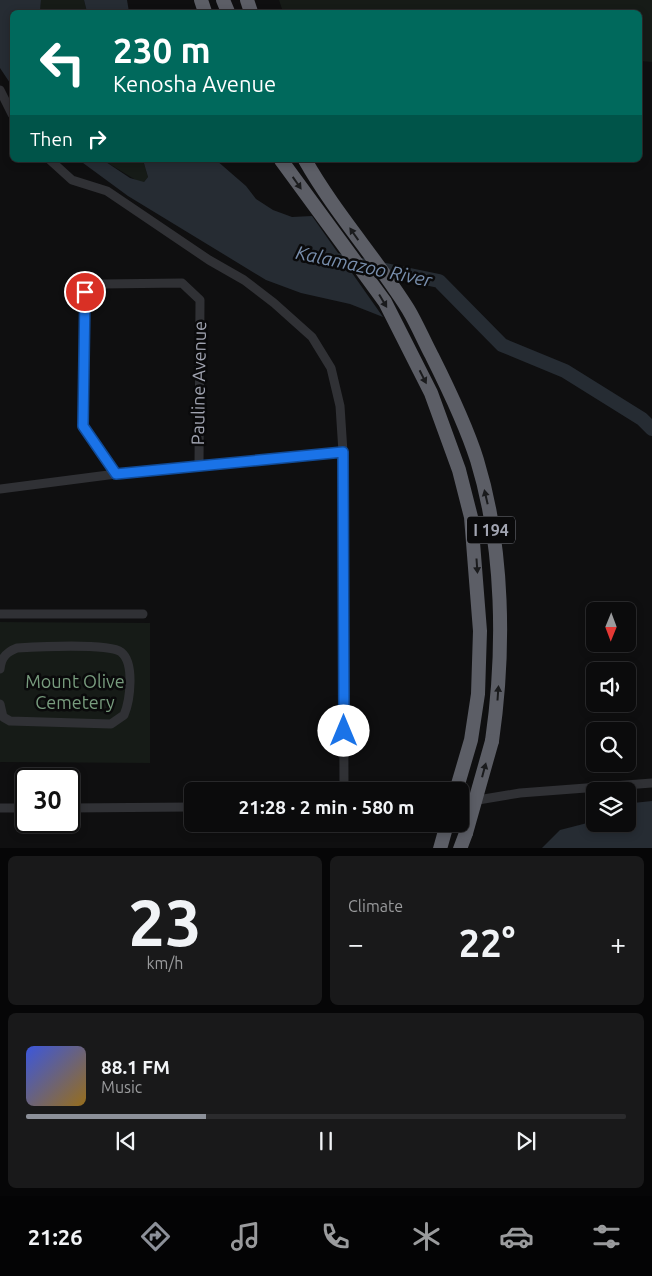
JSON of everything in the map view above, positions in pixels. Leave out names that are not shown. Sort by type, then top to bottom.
[{"type":"highway","name":"I 194","points":[[282,162],[375,288],[431,393],[459,470],[471,517],[480,631],[478,694],[471,740],[459,782]]},
{"type":"highway","name":"I 194","points":[[307,162],[335,207],[388,278],[420,332],[448,389],[477,460],[488,507],[496,561],[501,637],[498,698],[492,741],[460,848]]},
{"type":"highway","points":[[440,848],[445,832]]},
{"type":"street","points":[[0,90],[10,110]]},
{"type":"street","points":[[52,162],[72,180],[107,191],[209,260],[244,280],[274,303],[312,337],[331,368],[340,406],[343,452],[344,782]]},
{"type":"street","name":"Pauline Avenue","points":[[116,474],[83,426],[85,292],[102,284],[182,282],[200,300],[199,466]]},
{"type":"street","points":[[0,489],[116,474],[343,452]]},
{"type":"street","points":[[0,614],[143,614]]},
{"type":"street","points":[[0,669],[3,658],[17,648],[106,647],[122,652],[129,665],[127,707],[124,715],[111,724],[10,722],[3,717],[0,704]]},
{"type":"street","points":[[469,802],[520,793],[652,783]]},
{"type":"street","points":[[0,808],[15,808]]},
{"type":"street","points":[[80,808],[184,808]]},
{"type":"green space","points":[[41,0],[84,0],[86,10],[40,10]]},
{"type":"green space","points":[[279,0],[652,0],[652,62],[642,61],[642,10],[282,10]]},
{"type":"green space","points":[[106,162],[144,162],[148,177],[144,182],[139,182]]},
{"type":"green space","name":"Mount Olive Cemetery","points":[[0,622],[150,623],[150,763],[0,762]]},
{"type":"shaded area","points":[[0,0],[41,0],[40,10],[10,10],[10,83],[0,68]]},
{"type":"shaded area","points":[[84,0],[127,0],[129,10],[86,10]]},
{"type":"shaded area","points":[[82,162],[106,162],[130,178],[144,182],[148,177],[144,162],[218,162],[246,186],[256,199],[273,210],[292,217],[312,216],[383,317],[350,304],[301,293],[266,280],[128,196]]},
{"type":"shaded area","points":[[652,801],[652,848],[542,848],[560,830],[586,823],[586,832],[636,832],[636,803]]},
{"type":"waterway","name":"Kalamazoo River","points":[[327,258],[439,281],[502,345],[565,371],[642,419],[652,429]]},
{"type":"route","points":[[85,292],[83,426],[116,474],[343,452],[344,731]]}]
